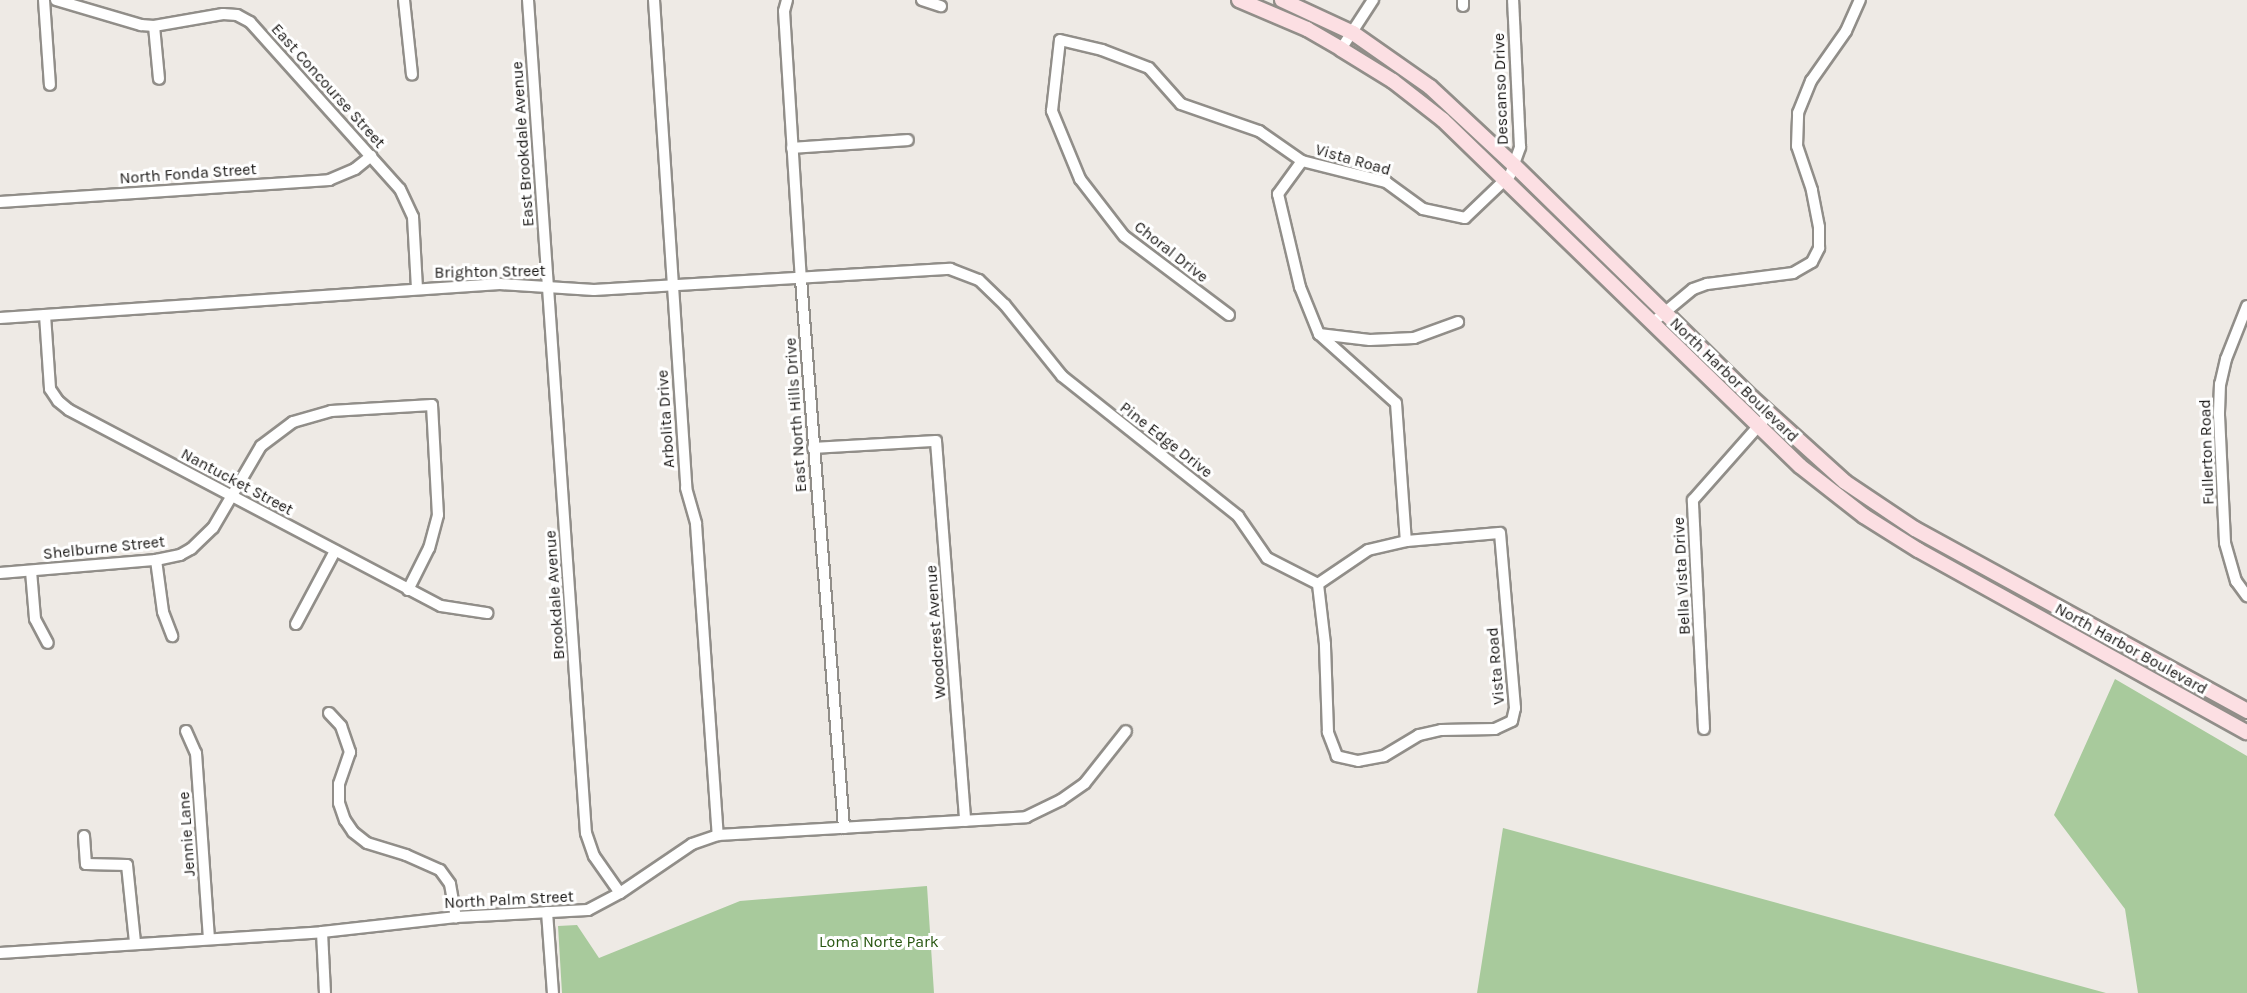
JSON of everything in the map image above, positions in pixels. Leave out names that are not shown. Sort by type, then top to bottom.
[{"type":"main road","name":"North Harbor Boulevard","points":[[1239,0],[1307,29],[1341,48],[1393,81],[1434,113],[1509,173],[1665,311],[1769,414],[1845,482],[1893,516],[2247,711]]},
{"type":"main road","name":"North Harbor Boulevard","points":[[1282,0],[1353,33],[1430,87],[1652,323],[1758,426],[1830,491],[1890,533],[2247,732]]},
{"type":"street","points":[[44,0],[50,85]]},
{"type":"street","name":"East Concourse Street","points":[[56,0],[154,26],[223,14],[237,15],[250,22],[371,156],[408,202],[412,218],[417,289]]},
{"type":"street","points":[[404,0],[412,75]]},
{"type":"street","name":"East Brookdale Avenue","points":[[528,0],[548,285]]},
{"type":"street","name":"Arbolita Drive","points":[[654,0],[686,488],[696,524],[718,835]]},
{"type":"street","name":"East North Hills Drive","points":[[787,0],[784,11],[801,279],[844,828]]},
{"type":"street","points":[[922,0],[941,6]]},
{"type":"street","points":[[1341,48],[1373,0]]},
{"type":"street","name":"Descanso Drive","points":[[1509,173],[1520,147],[1513,0]]},
{"type":"street","points":[[1652,323],[1693,289],[1707,284],[1793,273],[1807,267],[1816,256],[1819,227],[1812,190],[1797,146],[1798,112],[1812,81],[1846,31],[1860,0]]},
{"type":"street","points":[[154,26],[159,79]]},
{"type":"street","name":"Choral Drive","points":[[1229,315],[1124,236],[1080,179],[1052,111],[1060,40],[1102,50],[1149,68],[1181,105],[1259,131],[1302,161]]},
{"type":"street","points":[[792,148],[908,140]]},
{"type":"street","name":"North Fonda Street","points":[[0,202],[329,180],[355,169],[371,156]]},
{"type":"street","name":"Vista Road","points":[[1406,541],[1396,402],[1319,334],[1300,287],[1278,194],[1302,161],[1386,182],[1423,209],[1465,218],[1509,173]]},
{"type":"street","name":"Brighton Street","points":[[0,318],[500,284],[548,285],[594,290],[950,269],[980,280],[1005,305]]},
{"type":"street","name":"Brookdale Avenue","points":[[548,285],[586,833],[594,856],[620,893]]},
{"type":"street","name":"Pine Edge Drive","points":[[1005,305],[1062,376],[1238,516],[1267,558],[1318,584]]},
{"type":"street","name":"Fullerton Road","points":[[2247,306],[2226,359],[2220,384],[2219,415],[2225,543],[2236,581],[2247,596]]},
{"type":"street","name":"Nantucket Street","points":[[45,315],[51,389],[58,401],[69,410],[408,590],[441,606],[487,613]]},
{"type":"street","points":[[1319,334],[1370,340],[1414,338],[1458,322]]},
{"type":"street","name":"Shelburne Street","points":[[0,573],[156,560],[180,555],[200,541],[213,528],[261,446],[293,422],[331,411],[432,405],[438,515],[429,548],[408,590]]},
{"type":"street","name":"Bella Vista Drive","points":[[1704,729],[1693,500],[1769,414]]},
{"type":"street","name":"Woodcrest Avenue","points":[[813,448],[936,441],[965,820]]},
{"type":"street","name":"Vista Road","points":[[1500,533],[1515,708],[1512,721],[1495,729],[1441,730],[1419,735],[1384,756],[1358,761],[1338,756],[1328,732],[1325,644],[1318,584],[1368,550],[1406,541],[1500,533]]},
{"type":"street","points":[[296,624],[335,551]]},
{"type":"street","points":[[156,560],[163,612],[172,636]]},
{"type":"street","points":[[31,571],[35,619],[48,643]]},
{"type":"street","points":[[329,713],[341,726],[350,752],[339,784],[339,803],[345,820],[353,832],[368,843],[406,855],[440,870],[450,884],[456,917]]},
{"type":"street","name":"Jennie Lane","points":[[186,731],[196,753],[209,937]]},
{"type":"street","name":"North Palm Street","points":[[0,953],[209,937],[322,932],[456,917],[588,910],[620,893],[692,844],[718,835],[1026,817],[1061,800],[1085,783],[1126,731]]},
{"type":"street","points":[[84,836],[86,864],[127,865],[135,943]]},
{"type":"street","points":[[547,912],[554,993]]},
{"type":"street","points":[[322,932],[325,993]]},
{"type":"green space","points":[[2115,679],[2247,756],[2247,993],[2138,993],[2125,909],[2054,815]]},
{"type":"green space","points":[[1503,828],[2106,993],[1477,993]]},
{"type":"green space","name":"Loma Norte Park","points":[[927,886],[934,993],[562,993],[558,926],[577,925],[599,958],[740,901]]}]
